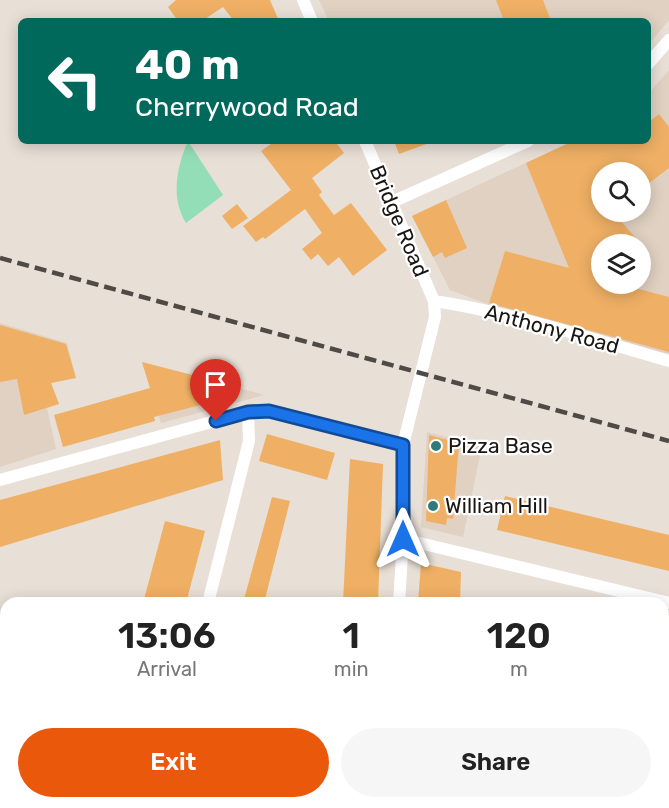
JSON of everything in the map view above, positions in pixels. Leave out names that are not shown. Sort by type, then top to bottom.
[{"type":"street","points":[[303,0],[311,18]]},
{"type":"street","points":[[651,61],[669,40]]},
{"type":"street","name":"Bridge Road","points":[[366,144],[434,301],[435,317],[403,445]]},
{"type":"street","points":[[392,202],[521,144]]},
{"type":"street","name":"Anthony Road","points":[[434,301],[464,306],[561,330],[669,362]]},
{"type":"street","points":[[0,480],[248,412],[269,411],[403,445],[403,539],[399,597]]},
{"type":"street","points":[[210,597],[249,441],[248,412]]},
{"type":"street","points":[[403,539],[629,597]]},
{"type":"shaded area","points":[[319,0],[669,0],[669,20],[651,41],[651,18],[328,18]]},
{"type":"shaded area","points":[[669,70],[669,354],[488,304],[450,290],[412,216],[567,144],[651,144],[651,91]]},
{"type":"shaded area","points":[[0,323],[67,343],[76,378],[51,383],[59,404],[47,408],[56,449],[0,467]]},
{"type":"shaded area","points":[[142,362],[264,395],[161,423]]},
{"type":"shaded area","points":[[427,432],[482,446],[463,537],[421,527]]},
{"type":"green space","points":[[187,144],[190,144],[223,195],[186,223],[178,203],[177,193],[181,161]]},
{"type":"building","points":[[176,0],[270,0],[278,18],[232,18],[223,7],[206,18],[176,18],[168,7]]},
{"type":"building","points":[[496,0],[543,0],[550,18],[503,18]]},
{"type":"building","points":[[659,114],[669,127],[669,168],[651,182],[651,162],[591,162],[591,222],[622,222],[632,234],[591,234],[591,294],[651,292],[669,297],[669,352],[489,303],[505,251],[569,268],[526,163],[567,144],[651,144],[651,121]]},
{"type":"building","points":[[271,144],[337,144],[344,153],[312,178],[322,192],[319,195],[334,215],[351,203],[387,250],[353,276],[339,257],[328,266],[318,254],[311,260],[302,249],[322,233],[305,209],[265,239],[263,237],[256,242],[243,226],[291,190],[261,151]]},
{"type":"building","points":[[395,144],[426,144],[399,154]]},
{"type":"building","points":[[446,200],[467,248],[445,258],[442,252],[433,257],[412,216]]},
{"type":"building","points":[[237,204],[248,218],[232,229],[222,216]]},
{"type":"building","points":[[0,325],[66,344],[76,378],[51,383],[59,404],[24,415],[17,379],[0,382]]},
{"type":"building","points":[[142,362],[200,377],[208,403],[154,417],[155,421],[63,447],[54,415],[150,388]]},
{"type":"building","points":[[267,434],[335,453],[327,480],[259,461]]},
{"type":"building","points":[[429,435],[459,443],[453,519],[447,518],[446,525],[426,521]]},
{"type":"building","points":[[220,440],[223,480],[0,547],[0,500]]},
{"type":"building","points":[[350,459],[383,464],[378,597],[343,597]]},
{"type":"building","points":[[505,496],[669,535],[669,571],[497,530]]},
{"type":"building","points":[[272,497],[290,501],[266,597],[245,597]]},
{"type":"building","points":[[165,521],[205,531],[188,597],[145,597]]},
{"type":"building","points":[[421,563],[461,572],[460,597],[418,597]]},
{"type":"railway","points":[[0,258],[669,441]]},
{"type":"place","name":"Pizza Base","points":[[436,446]]},
{"type":"place","name":"William Hill","points":[[433,506]]},
{"type":"route","points":[[216,421],[248,412],[269,411],[403,445],[403,539]]}]
